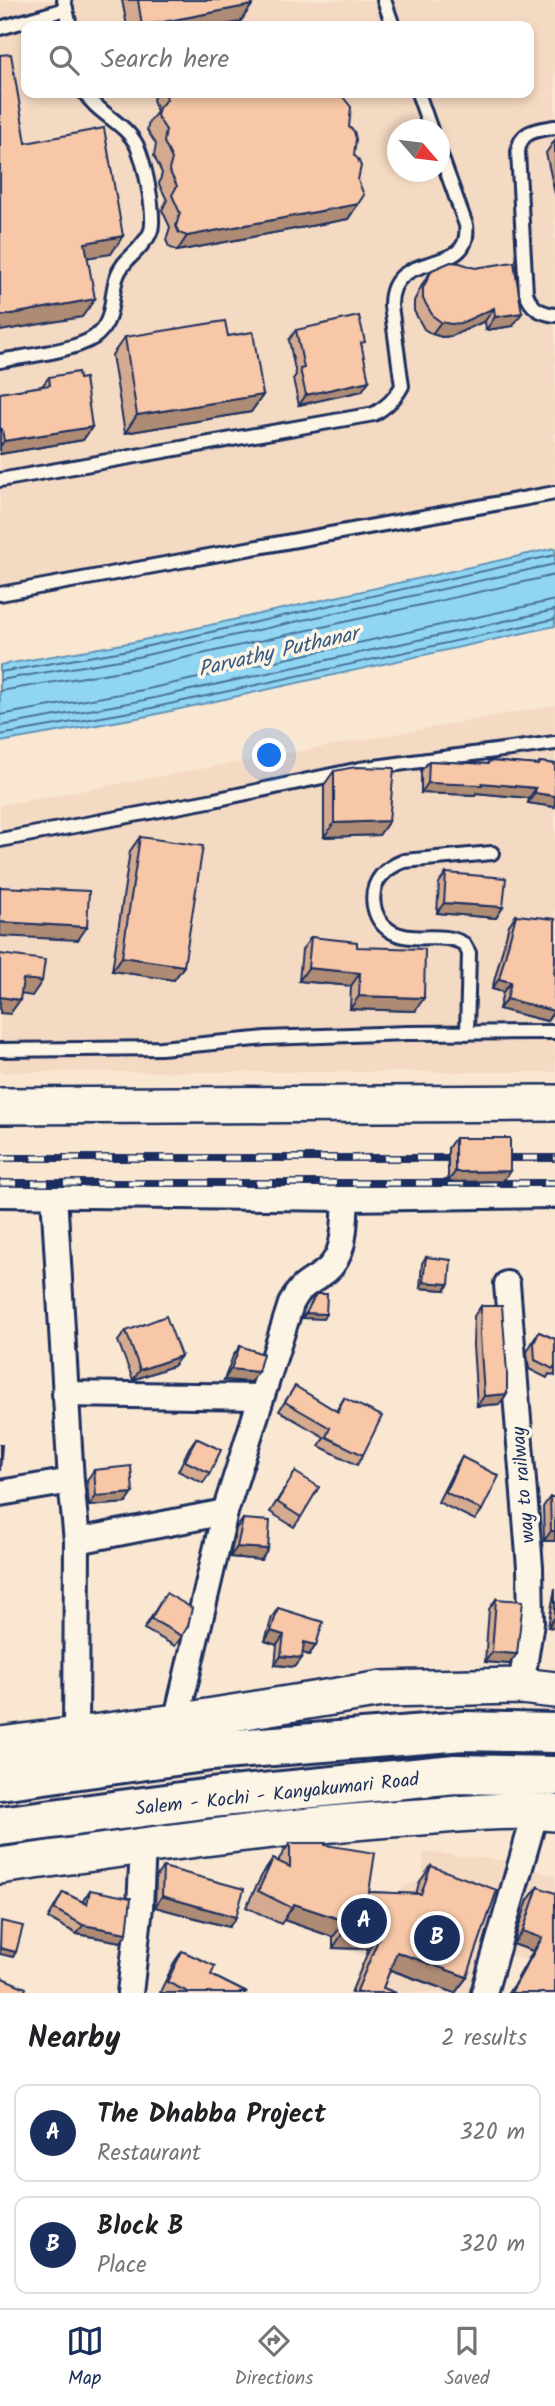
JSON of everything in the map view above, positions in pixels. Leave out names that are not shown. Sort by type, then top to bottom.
[{"type":"highway","points":[[0,1780],[211,1751],[463,1731],[555,1733]]},
{"type":"highway","name":"Salem - Kochi - Kanyakumari Road","points":[[0,1826],[211,1798],[455,1774],[555,1776]]},
{"type":"street","points":[[0,1106],[555,1103]]},
{"type":"street","points":[[0,1194],[346,1198],[555,1195]]},
{"type":"street","points":[[54,1194],[65,1394],[77,1541],[76,1736]]},
{"type":"street","points":[[176,1722],[225,1512],[261,1397],[294,1298],[308,1281],[323,1274],[334,1263],[341,1250],[346,1198]]},
{"type":"street","name":"way to railway","points":[[507,1284],[538,1688]]},
{"type":"street","points":[[65,1394],[261,1397]]},
{"type":"street","points":[[0,1493],[71,1481]]},
{"type":"street","points":[[77,1541],[225,1512]]},
{"type":"street","points":[[0,1745],[176,1722],[382,1689],[538,1688]]},
{"type":"street","points":[[0,1867],[327,1823],[545,1812],[484,1993]]},
{"type":"street","points":[[130,1993],[140,1907],[143,1846]]},
{"type":"lane","points":[[384,0],[391,21]]},
{"type":"lane","points":[[0,28],[65,4]]},
{"type":"lane","points":[[0,361],[81,344],[94,337],[104,328],[110,317],[118,273],[149,234],[152,224],[145,167],[136,143],[88,98]]},
{"type":"lane","points":[[420,98],[427,119]]},
{"type":"lane","points":[[555,127],[524,135],[518,152],[526,293],[536,309],[555,315]]},
{"type":"lane","points":[[0,480],[374,414],[385,407],[396,398],[402,386],[391,306],[391,293],[396,282],[411,269],[455,255],[464,246],[467,236],[466,225],[450,182]]},
{"type":"lane","points":[[0,594],[555,493]]},
{"type":"lane","points":[[0,840],[214,800],[360,769],[555,743]]},
{"type":"lane","points":[[467,1032],[469,953],[464,943],[446,937],[416,937],[392,933],[376,916],[373,901],[375,887],[381,876],[404,860],[492,853]]},
{"type":"lane","points":[[0,1050],[161,1048],[266,1038],[555,1032]]},
{"type":"shaded area","points":[[0,0],[555,0],[555,491],[0,604]]},
{"type":"shaded area","points":[[555,705],[555,1072],[0,1072],[0,805]]},
{"type":"shaded area","points":[[424,1852],[518,1862],[472,1993],[366,1993],[403,1886],[422,1879]]},
{"type":"shaded area","points":[[531,1869],[555,1876],[555,1969],[505,1954]]},
{"type":"water","name":"Parvathy Puthanar","points":[[555,548],[555,626],[148,716],[0,742],[0,665],[134,642]]},
{"type":"building","points":[[138,0],[252,0],[252,5],[168,21],[141,21]]},
{"type":"building","points":[[11,54],[26,143],[104,128],[123,236],[85,243],[95,299],[0,316],[0,55]]},
{"type":"building","points":[[344,98],[351,107],[349,127],[354,131],[356,139],[354,155],[361,166],[358,180],[364,195],[358,204],[187,236],[179,233],[176,226],[180,213],[172,195],[177,186],[169,170],[172,159],[164,142],[166,130],[157,116],[159,108],[167,99]]},
{"type":"building","points":[[451,262],[475,268],[514,262],[522,313],[495,317],[494,308],[461,323],[441,322],[433,316],[423,299],[423,288],[432,270]]},
{"type":"building","points":[[359,316],[365,342],[361,343],[369,381],[306,395],[300,369],[304,368],[296,330]]},
{"type":"building","points":[[225,321],[228,336],[253,332],[263,395],[137,415],[125,337]]},
{"type":"building","points":[[78,372],[79,379],[85,378],[92,427],[4,441],[0,429],[0,393],[50,385],[49,377]]},
{"type":"building","points":[[429,761],[555,764],[555,796],[535,793],[536,788],[482,783],[428,783]]},
{"type":"building","points":[[355,767],[394,768],[389,821],[334,823],[334,771]]},
{"type":"building","points":[[140,837],[203,846],[184,966],[122,957]]},
{"type":"building","points":[[446,873],[506,878],[503,907],[444,903]]},
{"type":"building","points":[[0,887],[89,891],[87,927],[0,922]]},
{"type":"building","points":[[516,915],[555,919],[554,1011],[507,999],[511,982],[499,979]]},
{"type":"building","points":[[311,937],[357,942],[357,947],[425,949],[424,998],[359,996],[360,973],[308,968]]},
{"type":"building","points":[[0,954],[45,960],[42,981],[23,979],[20,1000],[0,997]]},
{"type":"building","points":[[455,1138],[510,1138],[510,1171],[455,1172]]},
{"type":"building","points":[[426,1257],[451,1260],[449,1284],[423,1282]]},
{"type":"building","points":[[316,1294],[327,1294],[326,1314],[306,1313]]},
{"type":"building","points":[[481,1306],[502,1306],[507,1394],[484,1396]]},
{"type":"building","points":[[166,1316],[181,1356],[140,1370],[126,1331]]},
{"type":"building","points":[[539,1332],[555,1339],[553,1369],[535,1360],[534,1343]]},
{"type":"building","points":[[240,1346],[263,1354],[258,1372],[231,1369]]},
{"type":"building","points":[[295,1386],[338,1412],[344,1398],[382,1416],[363,1455],[326,1437],[330,1428],[285,1402]]},
{"type":"building","points":[[196,1438],[221,1450],[210,1473],[185,1461]]},
{"type":"building","points":[[462,1457],[499,1476],[482,1510],[445,1492]]},
{"type":"building","points":[[131,1466],[133,1493],[96,1496],[94,1470]]},
{"type":"building","points":[[295,1472],[319,1487],[301,1517],[277,1502]]},
{"type":"building","points":[[550,1497],[555,1497],[555,1531],[551,1531]]},
{"type":"building","points":[[243,1519],[270,1521],[268,1549],[237,1547]]},
{"type":"building","points":[[166,1593],[192,1608],[188,1626],[182,1636],[151,1619]]},
{"type":"building","points":[[496,1599],[523,1601],[517,1654],[492,1652]]},
{"type":"building","points":[[278,1608],[323,1622],[316,1645],[304,1642],[302,1658],[281,1656],[284,1635],[271,1631]]},
{"type":"building","points":[[290,1843],[325,1843],[375,1853],[369,1892],[421,1894],[431,1866],[497,1890],[467,1977],[397,1952],[383,1988],[396,1993],[356,1993],[381,1933],[344,1931],[345,1921],[294,1904],[292,1908],[258,1891],[273,1859],[290,1867]]},
{"type":"building","points":[[163,1867],[244,1889],[236,1917],[162,1896]]},
{"type":"building","points":[[538,1887],[555,1893],[555,1993],[509,1993],[542,1938],[523,1931]]},
{"type":"building","points":[[90,1890],[131,1898],[127,1933],[83,1925],[54,1909],[63,1892],[87,1904]]},
{"type":"building","points":[[1,1921],[23,1926],[16,1952],[0,1948]]},
{"type":"building","points":[[182,1951],[215,1966],[211,1975],[247,1993],[190,1993],[167,1982]]},
{"type":"building","points":[[0,1977],[26,1988],[24,1993],[0,1993]]},
{"type":"railway","points":[[0,1158],[465,1158]]},
{"type":"railway","points":[[490,1158],[555,1158]]},
{"type":"railway","points":[[0,1183],[555,1183]]},
{"type":"place","name":"The Dhabba Project","points":[[364,1921]]},
{"type":"place","name":"Block B","points":[[437,1938]]}]
